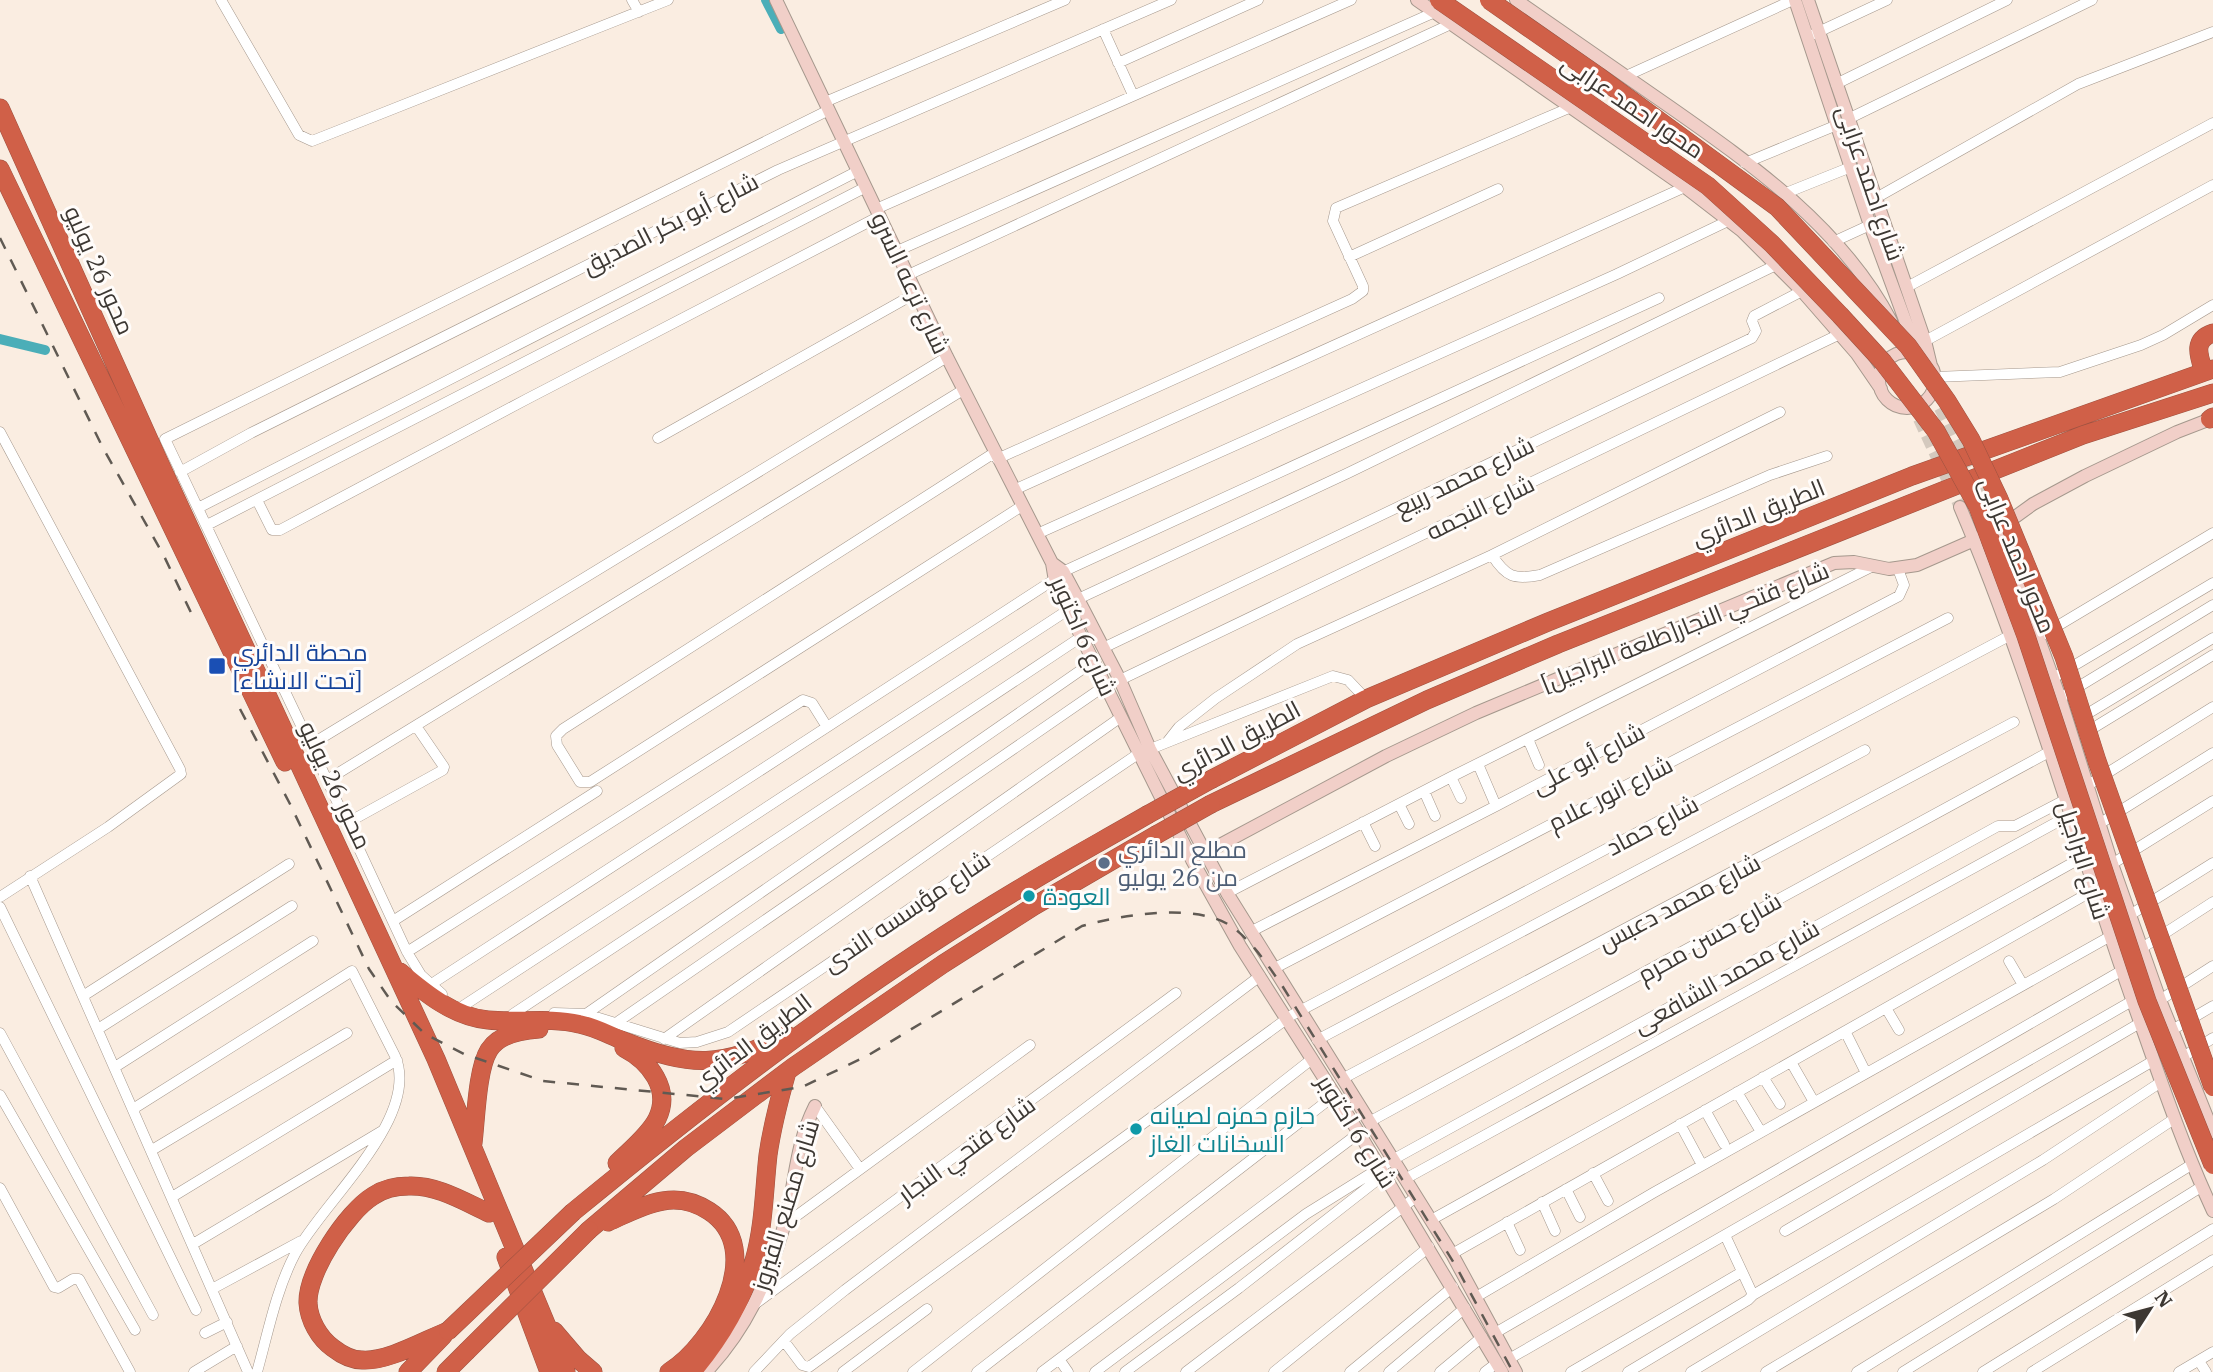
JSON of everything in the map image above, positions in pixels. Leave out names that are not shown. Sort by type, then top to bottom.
[{"type":"highway","name":"محور احمد عرابى","points":[[1489,0],[1777,207],[1908,346],[1940,391],[1970,440],[1999,499],[2054,633],[2208,1089]]},
{"type":"highway","name":"محور احمد عرابى","points":[[1437,6],[1707,186],[1772,244],[1840,314],[1883,362],[1936,431],[1983,520],[2026,636],[2147,1001],[2213,1165]]},
{"type":"highway","name":"محور 26 يوليو","points":[[0,108],[159,463],[394,968],[473,1146],[566,1372]]},
{"type":"highway","name":"محور 26 يوليو","points":[[0,169],[372,942],[437,1083],[548,1371]]},
{"type":"highway","points":[[2208,371],[2198,348],[2202,339],[2213,333]]},
{"type":"highway","name":"الطريق الدائري","points":[[408,1372],[573,1212],[773,1048],[825,1017],[1017,890],[1147,815],[1366,699],[1548,622],[1912,476],[2208,371]]},
{"type":"highway","name":"الطريق الدائري","points":[[448,1372],[589,1230],[686,1148],[790,1070],[838,1035],[1034,905],[1211,804],[1354,734],[1558,644],[2083,435],[2213,393]]},
{"type":"highway","points":[[394,968],[423,992],[452,1010],[485,1020],[541,1020],[579,1024],[667,1056],[698,1062],[726,1060],[773,1048]]},
{"type":"highway","points":[[473,1146],[484,1066],[490,1049],[504,1037],[536,1030],[569,1031],[609,1041],[637,1056],[650,1067],[659,1086],[662,1097],[657,1118],[573,1212]]},
{"type":"highway","points":[[692,1372],[730,1318],[754,1260],[762,1220],[775,1114],[790,1070]]},
{"type":"highway","points":[[448,1331],[378,1359],[351,1358],[327,1344],[316,1329],[308,1300],[316,1274],[330,1244],[348,1218],[361,1204],[385,1190],[411,1186],[429,1188],[489,1213]]},
{"type":"highway","points":[[589,1230],[648,1204],[666,1200],[683,1200],[700,1205],[715,1215],[726,1228],[734,1244],[736,1261],[727,1298],[705,1336],[692,1352],[669,1372]]},
{"type":"highway","points":[[543,1318],[578,1359],[593,1372]]},
{"type":"street","points":[[221,0],[299,135],[312,141],[668,0]]},
{"type":"street","points":[[632,0],[639,12]]},
{"type":"street","name":"شارع ترعه السرو","points":[[776,0],[838,144],[897,251],[947,358],[1056,572]]},
{"type":"street","points":[[824,109],[1065,0]]},
{"type":"street","name":"شارع أبو بكر الصديق","points":[[180,472],[251,433],[778,170],[1171,0]]},
{"type":"street","points":[[1118,63],[1258,0]]},
{"type":"street","points":[[257,500],[270,527],[277,531],[876,215],[1133,95],[1351,0]]},
{"type":"street","points":[[1418,0],[1437,6],[1451,24],[1685,187],[1728,221],[1802,291],[1857,354],[1887,399],[1916,413],[1932,392]]},
{"type":"street","points":[[1516,0],[1626,76],[1786,194],[1866,279],[1912,353],[1933,372],[2060,372],[2141,345],[2210,308]]},
{"type":"street","points":[[1626,76],[1794,0]]},
{"type":"street","name":"شارع احمد عرابى","points":[[1794,0],[1814,34],[1836,84],[1851,167],[1887,270],[1912,353]]},
{"type":"street","name":"شارع احمد عرابى","points":[[1808,0],[1814,34],[1843,122],[1876,198],[1933,372]]},
{"type":"street","points":[[1814,34],[1886,0]]},
{"type":"street","points":[[1836,84],[2007,0]]},
{"type":"street","points":[[1745,163],[1843,122],[2092,0]]},
{"type":"street","points":[[897,251],[1437,6]]},
{"type":"street","points":[[908,275],[1451,24]]},
{"type":"street","points":[[1103,29],[1133,95]]},
{"type":"street","points":[[1876,198],[2078,84],[2213,32]]},
{"type":"street","points":[[1023,506],[587,783],[578,779],[557,745],[556,736],[562,729],[996,456],[1352,299],[1363,291],[1363,286],[1333,221],[1336,208],[1342,203],[1569,108]]},
{"type":"street","name":"شارع مؤسسه الندى","points":[[824,109],[164,439],[207,525],[407,953],[430,985],[463,1006],[496,1014],[586,1014],[664,1039],[697,1042],[728,1032],[1138,754],[1333,676],[1348,680],[1366,699]]},
{"type":"street","points":[[1907,287],[2213,123]]},
{"type":"street","points":[[1786,194],[1851,167]]},
{"type":"street","points":[[198,508],[853,174]]},
{"type":"street","points":[[1925,341],[2213,185]]},
{"type":"street","points":[[1014,490],[1685,187]]},
{"type":"street","points":[[1349,257],[1498,188]]},
{"type":"street","points":[[207,525],[861,190]]},
{"type":"street","points":[[1037,534],[1617,274],[1728,221]]},
{"type":"street","points":[[1833,243],[1870,225]]},
{"type":"street","points":[[1078,599],[1348,473],[1776,265]]},
{"type":"street","points":[[1866,279],[1881,275],[1887,270]]},
{"type":"street","name":"شارع محمد ربيع","points":[[1103,648],[1752,338],[1756,331],[1752,321],[1754,316],[1802,291]]},
{"type":"street","points":[[658,438],[916,293]]},
{"type":"street","points":[[430,985],[827,727],[1056,572],[1659,298]]},
{"type":"street","name":"شارع النجمه","points":[[1120,680],[1840,334]]},
{"type":"street","points":[[1881,389],[1880,376],[1884,364],[1894,355],[1912,353]]},
{"type":"street","points":[[310,745],[947,358]]},
{"type":"street","points":[[1933,372],[1932,392],[1940,408]]},
{"type":"street","points":[[327,780],[963,390]]},
{"type":"street","points":[[1168,741],[1179,727],[1216,698],[1297,644],[1492,555],[1780,412]]},
{"type":"street","name":"شارع فتحي النجار[طلعة البراجيل]","points":[[1205,853],[1386,756],[1476,713],[1828,566],[1847,562],[1898,569],[1917,565],[1997,530],[2032,504],[2085,476],[2212,418]]},
{"type":"street","points":[[0,432],[181,774],[108,827],[0,897]]},
{"type":"street","points":[[1492,555],[1510,576],[1541,575],[1770,475],[1827,456]]},
{"type":"street","name":"شارع البراجيل","points":[[1985,499],[2060,698],[2112,864],[2160,1000],[2189,1074],[2208,1089],[2213,1132]]},
{"type":"street","name":"شارع البراجيل","points":[[1960,507],[2009,636],[2109,937],[2191,1165],[2212,1204]]},
{"type":"street","points":[[2039,638],[2213,533]]},
{"type":"street","points":[[1227,893],[1451,777],[1871,567]]},
{"type":"street","name":"شارع أبو على","points":[[1250,932],[1899,596],[1904,585],[1898,569]]},
{"type":"street","name":"شارع 6 اكتوبر","points":[[1056,572],[1078,599],[1120,680],[1150,748],[1205,853],[1273,969],[1312,1059],[1359,1133],[1387,1165],[1405,1179],[1452,1254],[1495,1333],[1503,1364]]},
{"type":"street","name":"شارع 6 اكتوبر","points":[[1056,572],[1068,610],[1138,754],[1240,946],[1260,976],[1317,1040],[1369,1122],[1403,1206],[1482,1337],[1503,1364],[1516,1372]]},
{"type":"street","points":[[2053,678],[2213,583]]},
{"type":"street","points":[[2060,698],[2213,605]]},
{"type":"street","points":[[463,1006],[1068,610]]},
{"type":"street","name":"شارع انور علام","points":[[1273,969],[1948,618]]},
{"type":"street","name":"شارع حماد","points":[[784,1341],[802,1365],[809,1367],[1293,1014],[2009,636]]},
{"type":"street","points":[[513,1014],[1081,637]]},
{"type":"street","points":[[2069,724],[2213,638]]},
{"type":"street","points":[[2074,740],[2213,655]]},
{"type":"street","points":[[586,1014],[1094,661]]},
{"type":"street","points":[[616,1023],[1106,685]]},
{"type":"street","points":[[407,953],[803,700],[812,703],[827,727]]},
{"type":"street","points":[[2088,785],[2213,707]]},
{"type":"street","points":[[664,1039],[1121,717]]},
{"type":"street","name":"شارع محمد دعبس","points":[[1342,1079],[2014,722]]},
{"type":"street","points":[[347,823],[443,770],[444,767],[415,726]]},
{"type":"street","points":[[1528,739],[1539,765]]},
{"type":"street","points":[[1317,1040],[1864,750]]},
{"type":"street","name":"شارع حسن محرم","points":[[1369,1122],[2049,752]]},
{"type":"street","points":[[2099,824],[2213,753]]},
{"type":"street","points":[[1478,764],[1496,806]]},
{"type":"street","points":[[1451,777],[1461,799]]},
{"type":"street","points":[[393,921],[597,791]]},
{"type":"street","points":[[1424,791],[1434,816]]},
{"type":"street","name":"شارع محمد الشافعى","points":[[1387,1165],[1998,827],[2015,826],[2065,800]]},
{"type":"street","points":[[2112,864],[2213,801]]},
{"type":"street","points":[[1399,804],[1409,824]]},
{"type":"street","points":[[1405,1179],[2070,815]]},
{"type":"street","points":[[1363,822],[1375,846]]},
{"type":"street","points":[[1430,1220],[2083,857]]},
{"type":"street","points":[[2130,915],[2213,863]]},
{"type":"street","points":[[83,996],[289,864]]},
{"type":"street","points":[[30,876],[248,1372]]},
{"type":"street","points":[[1452,1254],[2094,890]]},
{"type":"street","points":[[2142,948],[2213,902]]},
{"type":"street","points":[[98,1029],[292,906]]},
{"type":"street","points":[[0,907],[196,1310]]},
{"type":"street","points":[[1476,1297],[1760,1132],[2109,937]]},
{"type":"street","points":[[115,1067],[313,941]]},
{"type":"street","points":[[2009,961],[2023,985]]},
{"type":"street","points":[[2160,1000],[2213,966]]},
{"type":"street","points":[[133,1109],[352,971],[397,1060],[399,1084],[386,1129],[302,1241],[285,1276],[257,1372]]},
{"type":"street","points":[[1495,1333],[2121,971]]},
{"type":"street","points":[[754,1372],[784,1341],[845,1290],[1260,976]]},
{"type":"street","name":"شارع فتحي النجار","points":[[755,1304],[1176,993]]},
{"type":"street","points":[[1485,1372],[2132,1001]]},
{"type":"street","points":[[2172,1030],[2213,1006]]},
{"type":"street","points":[[1886,1008],[1899,1030]]},
{"type":"street","points":[[1785,1231],[2140,1023]]},
{"type":"street","points":[[1845,1031],[1866,1073]]},
{"type":"street","points":[[152,1150],[347,1032]]},
{"type":"street","points":[[0,1033],[153,1315]]},
{"type":"street","points":[[2183,1057],[2213,1038]]},
{"type":"street","points":[[784,1225],[1030,1045]]},
{"type":"street","points":[[914,1372],[1312,1059]]},
{"type":"street","points":[[1691,1372],[2163,1085],[2189,1074],[2213,1059]]},
{"type":"street","points":[[172,1197],[397,1060]]},
{"type":"street","points":[[1628,1372],[1753,1295],[2154,1060]]},
{"type":"street","points":[[1791,1062],[1814,1102]]},
{"type":"street","points":[[1763,1077],[1780,1104]]},
{"type":"street","points":[[1737,1092],[1760,1132]]},
{"type":"street","points":[[0,1095],[135,1330]]},
{"type":"street","points":[[977,1372],[1335,1095]]},
{"type":"street","points":[[815,1106],[860,1169]]},
{"type":"street","name":"شارع مصنع الفيروز","points":[[706,1372],[735,1338],[755,1304],[784,1225],[800,1141],[815,1106]]},
{"type":"street","points":[[1705,1110],[1724,1144]]},
{"type":"street","points":[[1766,1372],[2054,1199],[2175,1119]]},
{"type":"street","points":[[1680,1124],[1702,1165]]},
{"type":"street","points":[[193,1244],[386,1129]]},
{"type":"street","points":[[1041,1372],[1359,1133]]},
{"type":"street","points":[[1095,1372],[1306,1214],[1387,1165]]},
{"type":"street","points":[[1125,1372],[1238,1288],[1387,1165]]},
{"type":"street","points":[[1857,1372],[2191,1165]]},
{"type":"street","points":[[1593,1173],[1608,1201]]},
{"type":"street","points":[[1903,1372],[2201,1187]]},
{"type":"street","points":[[0,1188],[54,1287],[58,1288],[73,1279],[79,1279],[130,1372]]},
{"type":"street","points":[[1566,1189],[1580,1217]]},
{"type":"street","points":[[1186,1372],[1416,1197]]},
{"type":"street","points":[[1542,1202],[1555,1231]]},
{"type":"street","points":[[1507,1222],[1520,1250]]},
{"type":"street","points":[[1983,1372],[2213,1229]]},
{"type":"street","points":[[1725,1235],[1753,1295]]},
{"type":"street","points":[[212,1289],[302,1241]]},
{"type":"street","points":[[1273,1372],[1429,1247]]},
{"type":"street","points":[[2032,1372],[2213,1260]]},
{"type":"street","points":[[1571,1372],[1742,1272]]},
{"type":"street","points":[[1350,1372],[1453,1287]]},
{"type":"street","points":[[843,1372],[927,1308]]},
{"type":"street","points":[[1388,1372],[1465,1308]]},
{"type":"street","points":[[205,1333],[227,1322]]},
{"type":"street","points":[[1440,1372],[1482,1337]]},
{"type":"street","points":[[194,1372],[237,1346]]},
{"type":"street","points":[[2179,1372],[2213,1353]]},
{"type":"street","points":[[1059,1359],[1068,1372]]},
{"type":"street","points":[[2199,1360],[2206,1372]]},
{"type":"waterway","points":[[766,0],[781,29]]},
{"type":"waterway","points":[[0,339],[45,350]]},
{"type":"tunnel","points":[[1940,408],[1985,499]]},
{"type":"tunnel","points":[[1919,419],[1960,507]]},
{"type":"railway","points":[[0,238],[103,448],[164,556],[195,621]]},
{"type":"railway","points":[[240,709],[290,804],[369,969],[391,1001],[425,1034],[464,1054],[543,1081],[726,1099],[802,1087],[867,1056],[1082,926],[1160,913],[1202,915],[1220,920],[1249,942],[1283,987],[1457,1268],[1513,1372]]},
{"type":"place","name":"محطة الدائري [تحت الانشاء]","points":[[217,666]]},
{"type":"place","name":"مطلع الدائري من 26 يوليو","points":[[1104,863]]},
{"type":"place","name":"العودة","points":[[1029,896]]},
{"type":"place","name":"حازم حمزه لصيانه السخانات الغاز","points":[[1136,1129]]}]
